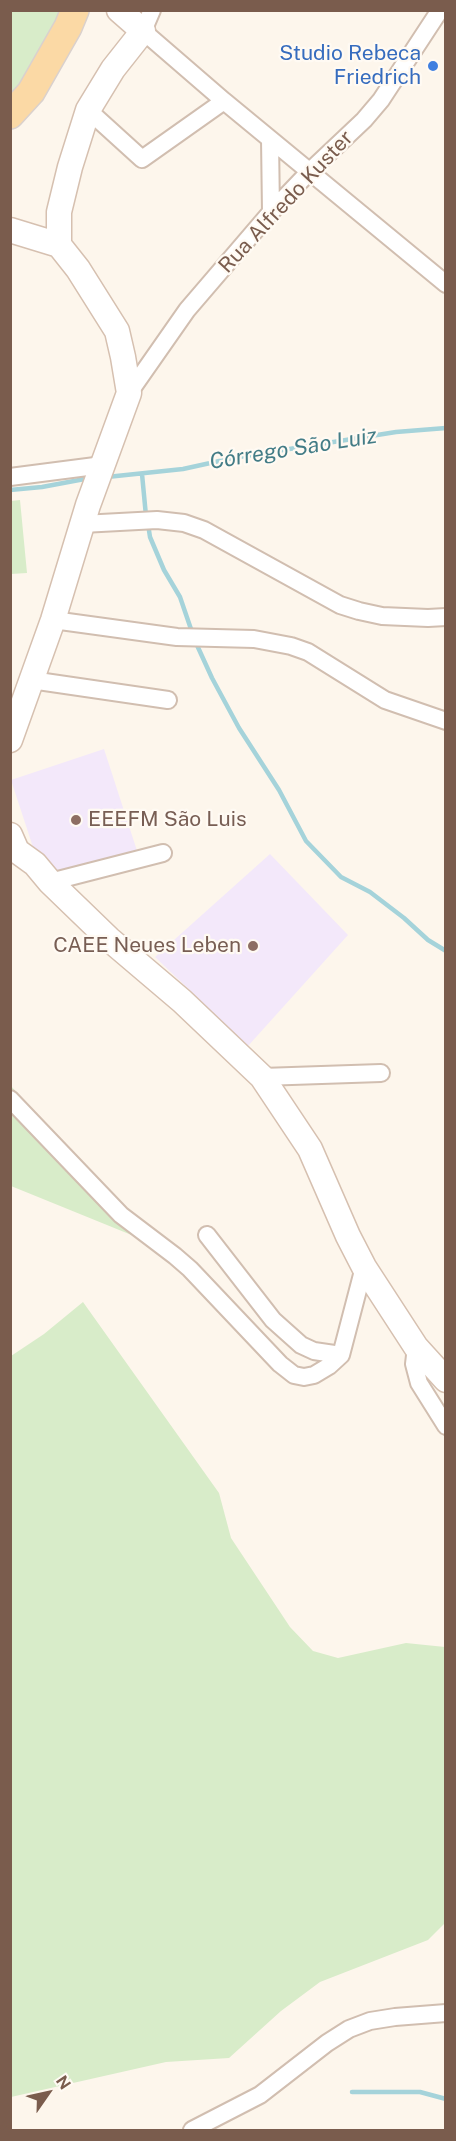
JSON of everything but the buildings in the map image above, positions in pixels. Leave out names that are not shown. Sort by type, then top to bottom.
[{"type":"main road","points":[[10,115],[31,92],[68,27],[75,10]]},
{"type":"street","points":[[119,10],[148,21],[224,101],[446,284]]},
{"type":"street","name":"Rua Alfredo Kuster","points":[[129,393],[188,310],[271,212],[364,120],[381,100],[440,10]]},
{"type":"street","points":[[59,245],[59,212],[88,110],[113,69],[148,21]]},
{"type":"street","points":[[88,110],[142,159],[224,101]]},
{"type":"street","points":[[270,139],[271,212]]},
{"type":"street","points":[[10,231],[59,245],[78,269],[117,332],[129,393],[85,515],[53,621],[11,734]]},
{"type":"street","points":[[10,477],[102,467]]},
{"type":"street","points":[[85,515],[127,523],[157,520],[184,523],[204,530],[340,605],[359,611],[410,618],[446,617]]},
{"type":"street","points":[[53,621],[177,637],[254,639],[291,646],[308,652],[385,700],[446,721]]},
{"type":"street","points":[[31,680],[168,699]]},
{"type":"street","points":[[10,836],[17,850],[109,939],[182,1000],[262,1077],[310,1149],[364,1267],[416,1347],[446,1380]]},
{"type":"street","points":[[10,860],[42,873],[163,853]]},
{"type":"street","points":[[262,1077],[381,1073]]},
{"type":"street","points":[[10,1099],[121,1215],[190,1269],[280,1364],[294,1374],[304,1377],[314,1375],[341,1355],[364,1267]]},
{"type":"street","points":[[207,1235],[259,1303],[288,1334],[301,1345],[314,1351],[341,1355]]},
{"type":"street","points":[[416,1347],[414,1364],[419,1383],[446,1426]]},
{"type":"street","points":[[192,2130],[260,2094],[349,2029],[378,2019],[446,2013]]},
{"type":"shaded area","name":"EEEFM São Luis","points":[[104,749],[140,860],[47,890],[11,780]]},
{"type":"shaded area","name":"CAEE Neues Leben","points":[[270,854],[348,935],[248,1046],[155,957]]},
{"type":"green space","points":[[11,11],[72,11],[11,103]]},
{"type":"green space","points":[[20,500],[27,573],[11,574],[11,501]]},
{"type":"green space","points":[[10,1085],[70,1151],[134,1236],[11,1186]]},
{"type":"green space","points":[[83,1302],[219,1493],[231,1538],[290,1627],[313,1651],[338,1658],[406,1643],[445,1647],[445,1923],[428,1940],[320,1982],[281,2011],[229,2058],[166,2062],[11,2097],[11,1356],[44,1334]]},
{"type":"waterway","name":"Córrego São Luiz","points":[[107,477],[183,469],[233,458],[396,432],[446,428]]},
{"type":"waterway","points":[[142,474],[146,516]]},
{"type":"waterway","points":[[10,490],[90,478]]},
{"type":"waterway","points":[[148,524],[150,537],[164,570],[180,597],[193,635]]},
{"type":"waterway","points":[[196,643],[239,728],[279,790],[306,841],[341,877],[370,892],[428,940],[446,951]]},
{"type":"waterway","points":[[352,2092],[420,2092],[446,2099]]},
{"type":"place","name":"Studio Rebeca Friedrich","points":[[433,66]]},
{"type":"place","name":"EEEFM São Luis","points":[[76,820]]},
{"type":"place","name":"CAEE Neues Leben","points":[[253,946]]}]
